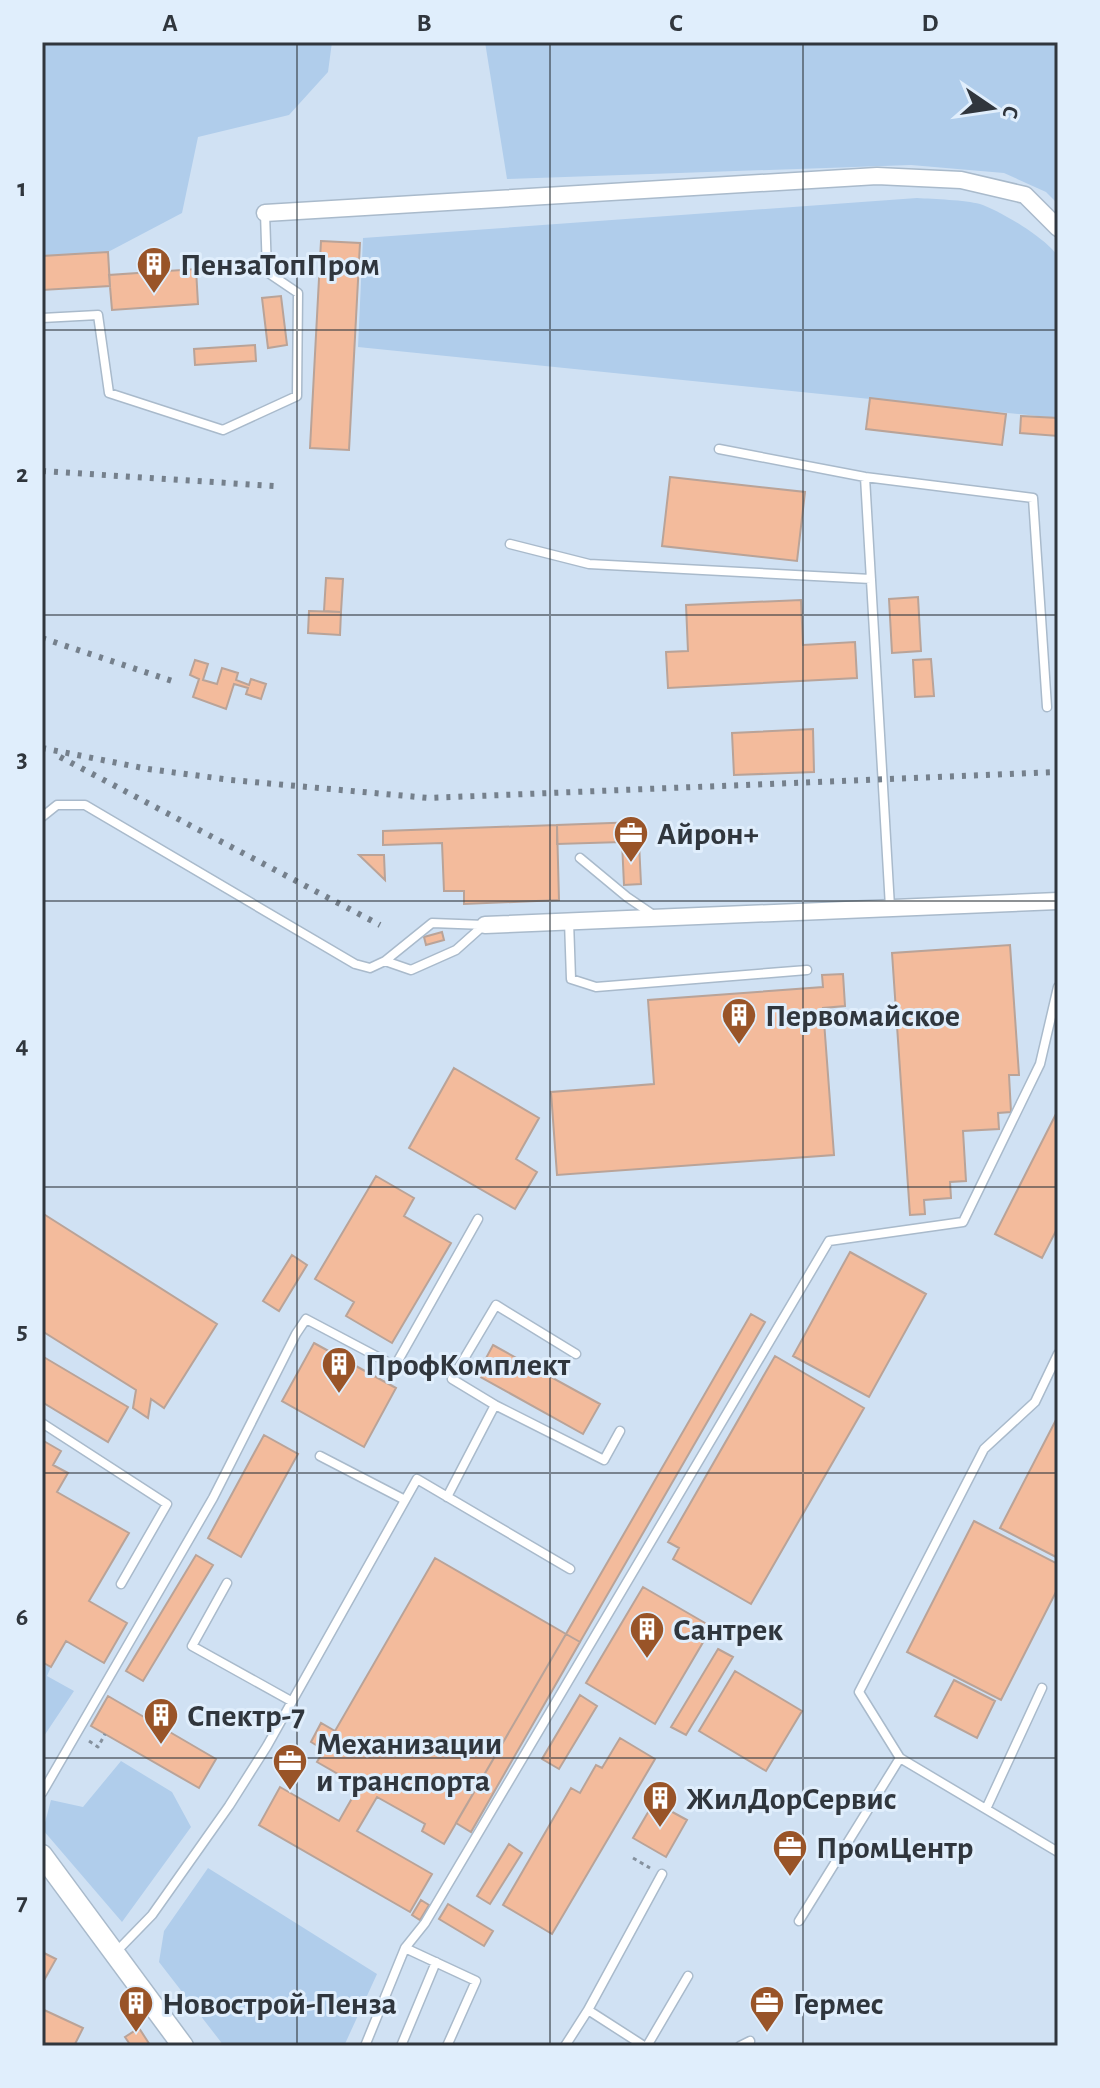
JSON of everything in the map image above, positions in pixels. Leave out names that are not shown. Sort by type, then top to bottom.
[{"type":"street","points":[[265,213],[877,176],[961,180],[1025,195],[1058,228]]},
{"type":"street","points":[[485,925],[1058,901]]},
{"type":"street","points":[[42,1855],[183,2046]]},
{"type":"lane","points":[[42,318],[98,315],[109,393],[223,430],[297,396],[298,293],[267,272],[265,213]]},
{"type":"lane","points":[[719,449],[865,477],[1033,498],[1047,707]]},
{"type":"lane","points":[[865,477],[890,907]]},
{"type":"lane","points":[[510,544],[589,564],[871,579]]},
{"type":"lane","points":[[42,817],[57,805],[85,805],[355,964],[370,968],[385,961],[432,923],[485,925]]},
{"type":"lane","points":[[580,858],[656,917]]},
{"type":"lane","points":[[569,920],[571,979],[596,987],[807,970]]},
{"type":"lane","points":[[385,961],[411,970],[456,950],[485,925]]},
{"type":"lane","points":[[365,2046],[405,1948],[433,1909],[829,1241],[963,1222],[1040,1064],[1058,987]]},
{"type":"lane","points":[[42,1793],[213,1498],[306,1319],[395,1366],[478,1219]]},
{"type":"lane","points":[[576,1354],[496,1305],[452,1379],[495,1405],[604,1460],[620,1431]]},
{"type":"lane","points":[[1058,1354],[1035,1402],[984,1449],[859,1692],[900,1758],[1058,1852]]},
{"type":"lane","points":[[447,1497],[495,1405]]},
{"type":"lane","points":[[42,1423],[167,1504],[121,1584]]},
{"type":"lane","points":[[320,1456],[405,1500]]},
{"type":"lane","points":[[115,1953],[152,1915],[229,1806],[267,1746],[417,1479],[570,1569]]},
{"type":"lane","points":[[227,1583],[192,1646],[291,1701]]},
{"type":"lane","points":[[986,1809],[1042,1688]]},
{"type":"lane","points":[[799,1921],[900,1758]]},
{"type":"lane","points":[[565,2046],[662,1874]]},
{"type":"lane","points":[[405,1948],[476,1981],[447,2046]]},
{"type":"lane","points":[[401,2046],[436,1962]]},
{"type":"lane","points":[[588,2010],[645,2046],[688,1976]]},
{"type":"lane","points":[[740,2046],[750,2041]]},
{"type":"path","points":[[76,1732],[98,1747],[105,1734]]},
{"type":"path","points":[[267,1746],[281,1764],[286,1784]]},
{"type":"path","points":[[633,1858],[662,1874]]},
{"type":"shaded area","points":[[42,42],[332,42],[328,72],[289,115],[198,137],[182,213],[108,252],[42,256]]},
{"type":"shaded area","points":[[485,42],[1058,42],[1058,204],[1046,192],[1004,173],[911,165],[507,179]]},
{"type":"shaded area","points":[[917,198],[988,207],[1034,234],[1058,257],[1058,418],[358,347],[363,238]]},
{"type":"shaded area","points":[[42,1662],[51,1667],[47,1676],[74,1691],[42,1739]]},
{"type":"shaded area","points":[[121,1761],[172,1792],[191,1827],[122,1922],[43,1830],[51,1800],[83,1807]]},
{"type":"shaded area","points":[[208,1868],[377,1974],[344,2046],[224,2046],[159,1962],[164,1931]]},
{"type":"building","points":[[321,241],[360,243],[349,450],[310,448]]},
{"type":"building","name":"ПензаТопПром","points":[[108,252],[110,286],[42,290],[42,256]]},
{"type":"building","name":"ПензаТопПром","points":[[196,269],[198,304],[112,310],[109,275]]},
{"type":"building","points":[[281,296],[287,345],[268,348],[262,298]]},
{"type":"building","points":[[255,345],[256,361],[195,365],[194,349]]},
{"type":"building","points":[[870,398],[1006,414],[1002,445],[866,429]]},
{"type":"building","points":[[1021,416],[1058,418],[1058,436],[1020,433]]},
{"type":"building","points":[[670,477],[805,492],[797,561],[662,546]]},
{"type":"building","points":[[326,578],[343,579],[341,612],[324,611]]},
{"type":"building","points":[[918,597],[921,651],[892,653],[889,599]]},
{"type":"building","points":[[801,600],[803,645],[855,642],[857,678],[668,688],[666,652],[688,651],[686,605]]},
{"type":"building","points":[[309,611],[341,612],[340,635],[308,633]]},
{"type":"building","points":[[931,659],[934,696],[915,697],[913,660]]},
{"type":"building","points":[[195,660],[208,664],[203,680],[217,684],[222,668],[238,673],[236,680],[249,685],[251,679],[266,684],[261,699],[246,694],[248,688],[234,684],[226,709],[193,697],[199,679],[190,675]]},
{"type":"building","points":[[813,729],[814,772],[734,775],[732,733]]},
{"type":"building","name":"Айрон+","points":[[638,822],[641,884],[624,885],[622,842],[557,844],[557,825]]},
{"type":"building","points":[[557,825],[559,900],[464,904],[464,891],[444,891],[442,843],[383,845],[383,831]]},
{"type":"building","points":[[359,855],[384,855],[385,880]]},
{"type":"building","points":[[442,932],[444,940],[426,945],[424,937]]},
{"type":"building","points":[[1010,945],[1019,1075],[1009,1075],[1011,1112],[998,1113],[999,1129],[963,1131],[966,1181],[950,1182],[951,1198],[924,1200],[925,1214],[910,1215],[892,953]]},
{"type":"building","name":"Первомайское","points":[[843,974],[845,1006],[823,1008],[834,1155],[557,1175],[551,1092],[654,1084],[648,1000],[823,987],[822,975]]},
{"type":"building","points":[[454,1068],[539,1118],[516,1159],[537,1172],[515,1209],[409,1148]]},
{"type":"building","points":[[1057,1112],[1058,1227],[1042,1258],[995,1234]]},
{"type":"building","points":[[376,1176],[414,1198],[404,1216],[451,1243],[392,1343],[346,1316],[354,1302],[315,1279]]},
{"type":"building","points":[[42,1213],[217,1324],[164,1408],[151,1399],[148,1418],[133,1408],[136,1390],[42,1331]]},
{"type":"building","points":[[850,1252],[926,1294],[869,1397],[793,1356]]},
{"type":"building","points":[[292,1255],[307,1265],[279,1311],[263,1301]]},
{"type":"building","points":[[751,1314],[765,1322],[580,1642],[566,1634]]},
{"type":"building","name":"ПрофКомплект","points":[[314,1343],[396,1388],[364,1447],[282,1401]]},
{"type":"building","points":[[493,1345],[600,1404],[583,1434],[477,1375]]},
{"type":"building","points":[[42,1356],[128,1407],[108,1442],[42,1402]]},
{"type":"building","points":[[775,1356],[864,1408],[751,1604],[673,1559],[679,1548],[668,1542]]},
{"type":"building","points":[[1058,1416],[1058,1558],[1000,1528]]},
{"type":"building","points":[[264,1435],[298,1454],[241,1557],[208,1538]]},
{"type":"building","points":[[42,1440],[61,1451],[53,1465],[68,1473],[57,1492],[129,1533],[89,1601],[127,1623],[104,1663],[66,1641],[51,1667],[42,1662]]},
{"type":"building","points":[[974,1521],[1058,1564],[1058,1588],[1001,1700],[907,1652]]},
{"type":"building","points":[[196,1555],[213,1565],[143,1681],[126,1671]]},
{"type":"building","points":[[435,1558],[566,1634],[444,1844],[422,1831],[425,1824],[377,1797],[357,1831],[432,1874],[410,1912],[259,1825],[280,1787],[339,1821],[359,1786],[317,1762],[324,1750],[311,1742],[321,1723],[335,1731]]},
{"type":"building","name":"Сантрек","points":[[643,1587],[712,1627],[655,1724],[586,1683]]},
{"type":"building","points":[[566,1634],[580,1642],[471,1832],[456,1823]]},
{"type":"building","points":[[718,1649],[733,1657],[686,1735],[671,1727]]},
{"type":"building","points":[[735,1671],[802,1711],[766,1771],[699,1731]]},
{"type":"building","points":[[954,1680],[995,1701],[977,1738],[935,1716]]},
{"type":"building","points":[[580,1695],[597,1706],[559,1769],[542,1759]]},
{"type":"building","name":"Спектр-7","points":[[108,1696],[216,1759],[199,1788],[91,1726]]},
{"type":"building","points":[[620,1738],[655,1759],[552,1934],[503,1905],[571,1788],[580,1793],[596,1765],[602,1768]]},
{"type":"building","name":"ЖилДорСервис","points":[[654,1802],[687,1820],[666,1857],[633,1838]]},
{"type":"building","points":[[509,1844],[522,1853],[490,1904],[477,1896]]},
{"type":"building","points":[[421,1900],[429,1905],[420,1920],[412,1915]]},
{"type":"building","points":[[448,1904],[493,1931],[484,1946],[439,1919]]},
{"type":"building","points":[[42,1952],[56,1959],[42,1984]]},
{"type":"building","points":[[42,2009],[83,2028],[74,2046],[42,2046]]},
{"type":"building","name":"Новострой-Пенза","points":[[139,2028],[150,2045],[131,2046],[125,2037]]},
{"type":"railway","points":[[42,471],[274,486]]},
{"type":"railway","points":[[42,638],[175,682]]},
{"type":"railway","points":[[42,748],[148,769],[231,780],[429,798],[1058,772]]},
{"type":"railway","points":[[60,757],[380,925]]},
{"type":"place","name":"ПензаТопПром","points":[[154,295]]},
{"type":"place","name":"Айрон+","points":[[631,864]]},
{"type":"place","name":"Первомайское","points":[[739,1046]]},
{"type":"place","name":"ПрофКомплект","points":[[339,1395]]},
{"type":"place","name":"Сантрек","points":[[647,1660]]},
{"type":"place","name":"Спектр-7","points":[[161,1746]]},
{"type":"place","name":"Механизации и транспорта","points":[[290,1792]]},
{"type":"place","name":"ЖилДорСервис","points":[[660,1829]]},
{"type":"place","name":"ПромЦентр","points":[[790,1878]]},
{"type":"place","name":"Новострой-Пенза","points":[[136,2034]]},
{"type":"place","name":"Гермес","points":[[767,2034]]}]
